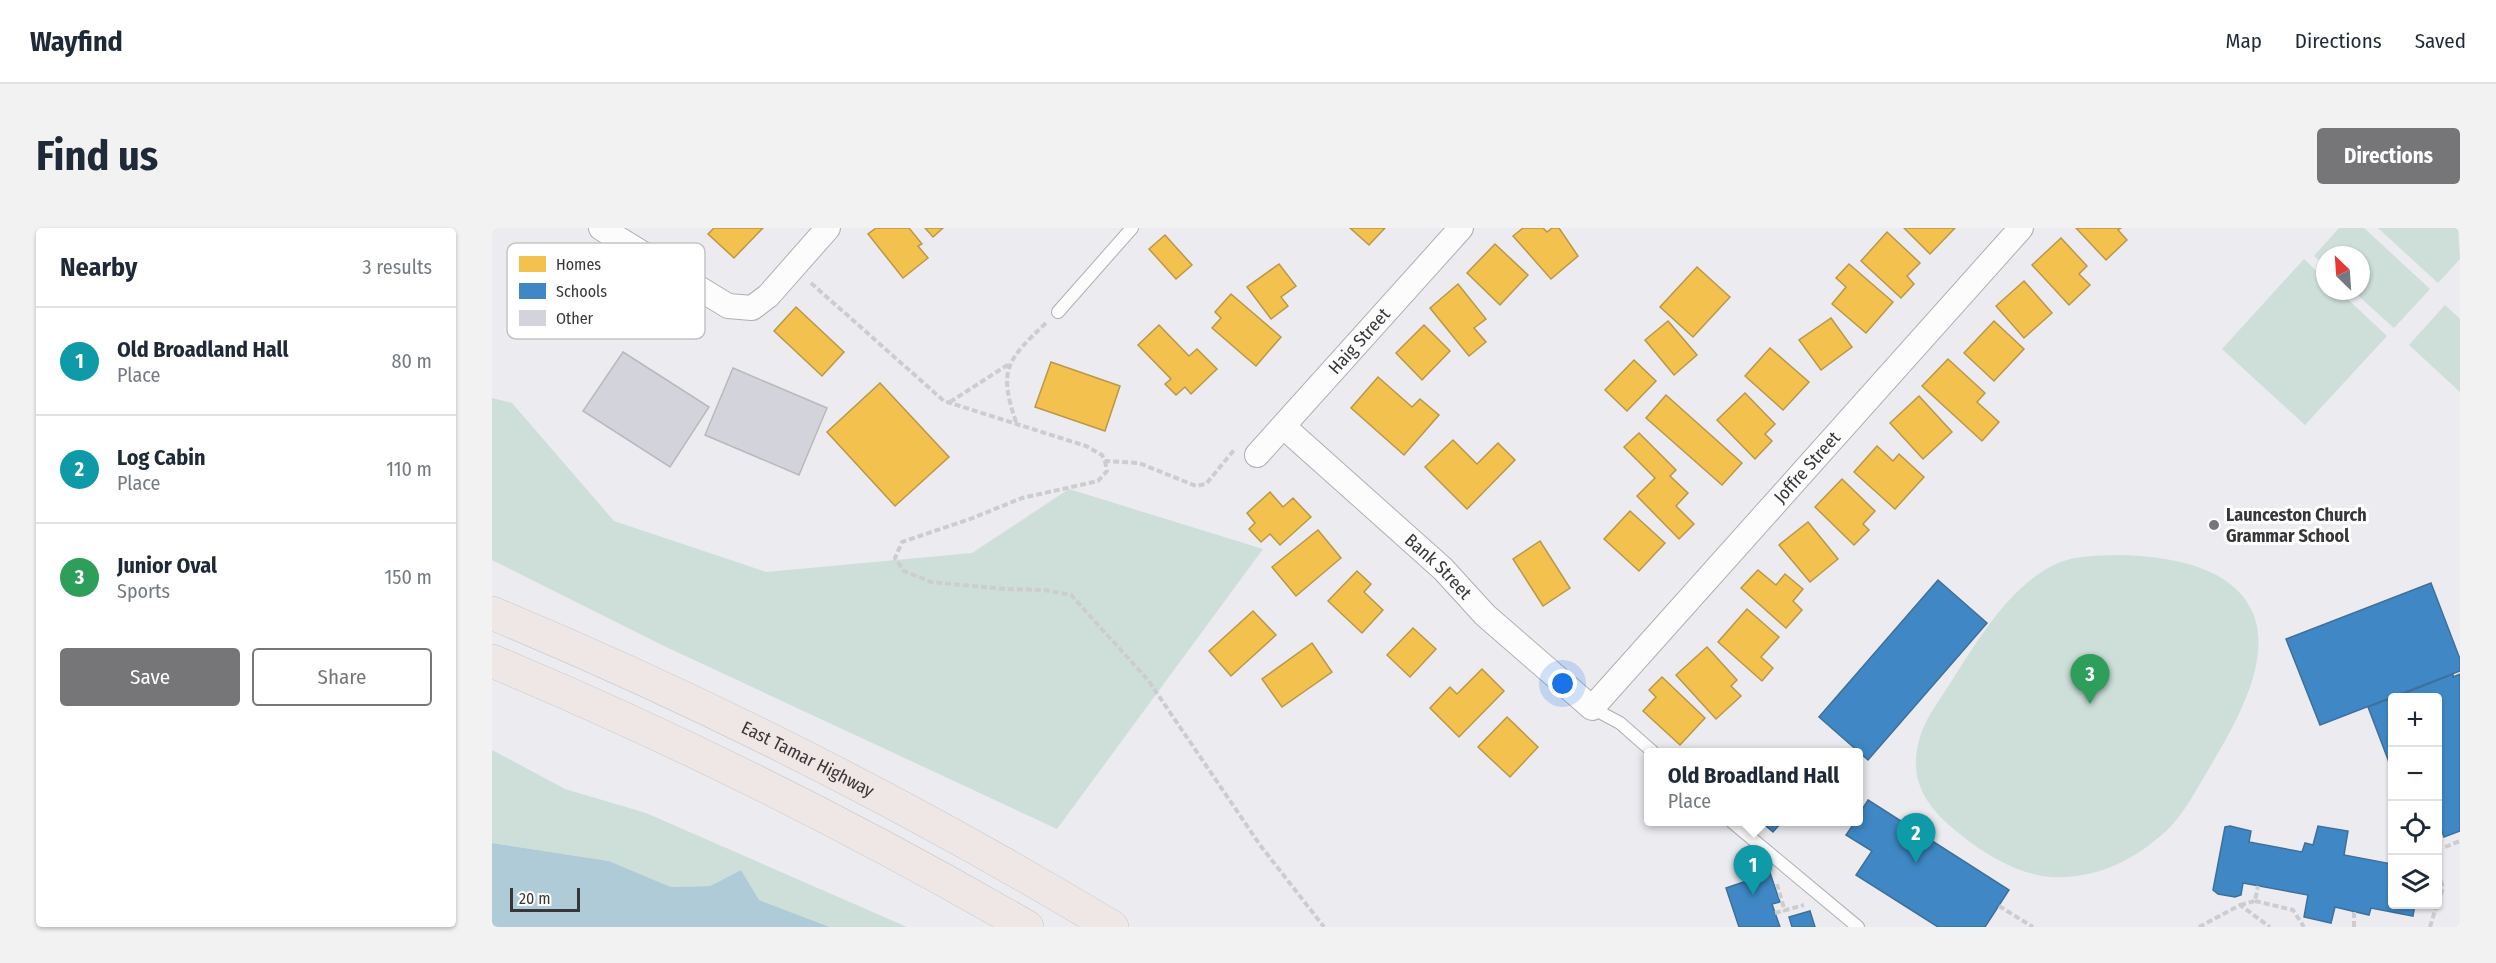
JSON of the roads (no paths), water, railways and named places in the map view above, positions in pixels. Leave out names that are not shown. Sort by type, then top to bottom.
[{"type":"highway","name":"East Tamar Highway","points":[[492,613],[748,728],[1024,874],[1112,927]]},
{"type":"highway","points":[[492,661],[617,713],[811,808],[1027,927]]},
{"type":"street","points":[[601,228],[625,243]]},
{"type":"street","points":[[705,292],[728,306],[752,308],[768,296],[828,228]]},
{"type":"street","name":"Haig Street","points":[[1249,448],[1284,427],[1461,228]]},
{"type":"street","name":"Joffre Street","points":[[1592,708],[2021,228]]},
{"type":"street","name":"Bank Street","points":[[1284,427],[1443,569],[1485,615],[1592,708]]},
{"type":"lane","points":[[1058,312],[1132,228]]},
{"type":"lane","points":[[1592,708],[1620,723],[1648,748]]},
{"type":"lane","points":[[1737,826],[1858,927]]},
{"type":"water","points":[[492,843],[609,861],[671,887],[710,886],[741,870],[759,900],[830,927],[492,927]]},
{"type":"place","name":"Launceston Church Grammar School","points":[[2214,525]]},
{"type":"place","name":"Junior Oval","points":[[2090,704]]},
{"type":"place","name":"Log Cabin","points":[[1916,863]]},
{"type":"place","name":"Old Broadland Hall","points":[[1753,895]]}]
